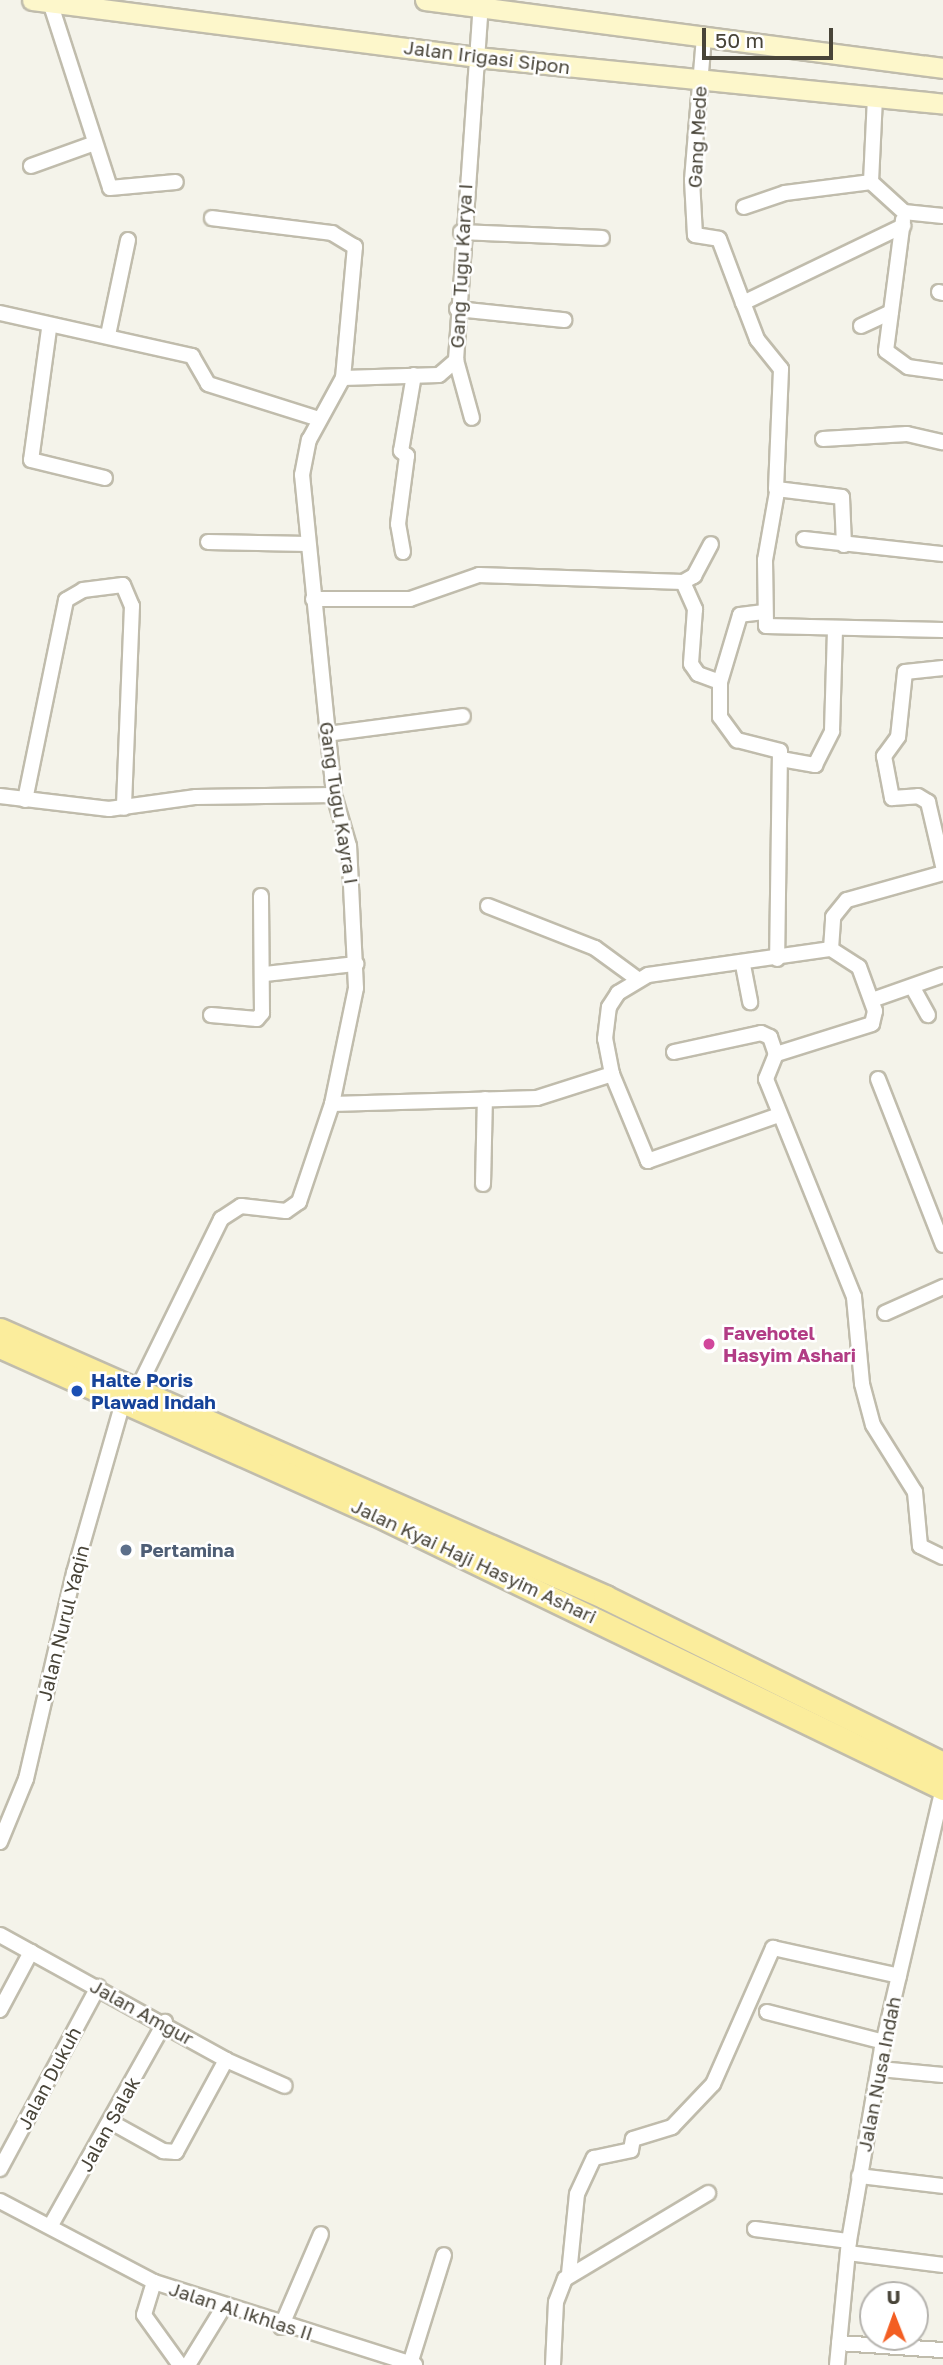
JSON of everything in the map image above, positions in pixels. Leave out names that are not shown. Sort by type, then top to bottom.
[{"type":"main road","name":"Jalan Kyai Haji Hasyim Ashari","points":[[4,1340],[209,1431],[605,1597],[943,1764]]},
{"type":"main road","name":"Jalan Kyai Haji Hasyim Ashari","points":[[209,1431],[943,1788]]},
{"type":"street","points":[[425,0],[480,7],[530,7],[703,42],[943,68]]},
{"type":"street","points":[[41,1],[110,188],[176,182]]},
{"type":"street","name":"Jalan Irigasi Sipon","points":[[41,1],[476,53],[701,74],[943,104]]},
{"type":"street","name":"Gang Tugu Karya I","points":[[343,378],[439,375],[456,360],[461,232],[480,7]]},
{"type":"street","name":"Gang Mede","points":[[703,42],[692,180],[696,236],[719,239],[743,303]]},
{"type":"street","points":[[875,96],[871,182],[903,219],[886,351],[893,360],[943,372]]},
{"type":"street","points":[[31,166],[94,143]]},
{"type":"street","points":[[744,207],[785,192],[871,182]]},
{"type":"street","points":[[943,216],[903,219],[743,303],[757,339],[781,369],[777,492],[770,507],[764,612],[766,626],[943,630]]},
{"type":"street","points":[[0,313],[49,329],[108,335],[192,356],[204,382],[319,419],[343,378],[355,247],[332,233],[212,218]]},
{"type":"street","points":[[461,232],[602,238]]},
{"type":"street","points":[[108,335],[128,240]]},
{"type":"street","points":[[457,309],[564,320]]},
{"type":"street","points":[[861,326],[891,312]]},
{"type":"street","points":[[49,329],[31,460],[105,478]]},
{"type":"street","points":[[456,360],[472,418]]},
{"type":"street","points":[[403,552],[398,524],[407,456],[401,451],[414,374]]},
{"type":"street","name":"Gang Tugu Kayra I","points":[[130,1396],[221,1219],[241,1206],[286,1211],[299,1202],[332,1104],[354,1011],[356,964],[349,846],[334,794],[302,475],[319,419]]},
{"type":"street","points":[[823,439],[907,434],[943,442]]},
{"type":"street","points":[[777,492],[842,497],[844,545]]},
{"type":"street","points":[[804,540],[943,554]]},
{"type":"street","points":[[208,542],[308,544]]},
{"type":"street","points":[[313,599],[422,597],[445,582],[479,575],[683,582],[694,576],[711,544]]},
{"type":"street","points":[[683,582],[695,609],[691,664],[698,674],[720,682]]},
{"type":"street","points":[[25,800],[66,600],[83,590],[123,585],[132,606],[124,808]]},
{"type":"street","points":[[764,612],[741,612],[720,682],[726,733],[780,751],[782,760],[777,959]]},
{"type":"street","points":[[782,760],[815,765],[828,742],[835,720],[835,629]]},
{"type":"street","points":[[943,668],[905,672],[898,737],[884,758],[892,798],[918,796],[928,802],[943,866]]},
{"type":"street","points":[[327,734],[463,716]]},
{"type":"street","points":[[0,796],[124,808],[196,797],[334,794]]},
{"type":"street","points":[[831,949],[833,917],[847,900],[943,873]]},
{"type":"street","points":[[211,1015],[261,1017],[265,974],[261,896]]},
{"type":"street","points":[[488,906],[595,948],[636,978]]},
{"type":"street","points":[[779,1115],[649,1161],[612,1074],[609,1007],[636,978],[743,965],[831,949],[853,957],[872,1000],[875,1018],[866,1030],[776,1054],[765,1071],[779,1115],[854,1297],[862,1384],[873,1425],[915,1492],[920,1546],[943,1557]]},
{"type":"street","points":[[265,974],[356,964]]},
{"type":"street","points":[[743,965],[750,1002]]},
{"type":"street","points":[[872,1000],[913,988],[943,975]]},
{"type":"street","points":[[913,988],[928,1015]]},
{"type":"street","points":[[674,1052],[761,1033],[770,1037],[776,1054]]},
{"type":"street","points":[[332,1104],[548,1096],[612,1074]]},
{"type":"street","points":[[878,1079],[943,1245]]},
{"type":"street","points":[[483,1184],[485,1099]]},
{"type":"street","points":[[886,1313],[943,1287]]},
{"type":"street","name":"Jalan Nurul Yaqin","points":[[0,1842],[26,1779],[74,1573],[130,1396]]},
{"type":"street","name":"Jalan Nusa Indah","points":[[837,2365],[848,2247],[859,2176],[898,1976],[943,1788]]},
{"type":"street","name":"Jalan Amgur","points":[[0,1935],[165,2022],[226,2060],[285,2086]]},
{"type":"street","points":[[553,2365],[556,2302],[569,2274],[578,2193],[594,2158],[631,2150],[640,2136],[672,2127],[713,2084],[774,1948],[791,1949],[898,1976]]},
{"type":"street","points":[[0,2010],[31,1952]]},
{"type":"street","name":"Jalan Dukuh","points":[[0,2169],[98,1987]]},
{"type":"street","points":[[767,2012],[884,2042]]},
{"type":"street","name":"Jalan Salak","points":[[51,2225],[165,2022]]},
{"type":"street","points":[[111,2122],[163,2151],[176,2151],[226,2060]]},
{"type":"street","points":[[880,2069],[943,2075]]},
{"type":"street","points":[[859,2176],[943,2186]]},
{"type":"street","points":[[569,2274],[708,2193]]},
{"type":"street","name":"Jalan Al Ikhlas II","points":[[0,2201],[155,2281],[223,2308],[412,2364]]},
{"type":"street","points":[[755,2229],[943,2265]]},
{"type":"street","points":[[281,2327],[321,2234]]},
{"type":"street","points":[[412,2364],[444,2255]]},
{"type":"street","points":[[155,2281],[144,2315],[180,2365]]},
{"type":"street","points":[[188,2365],[223,2308]]},
{"type":"street","points":[[839,2343],[943,2350]]},
{"type":"place","name":"Favehotel Hasyim Ashari","points":[[709,1344]]},
{"type":"place","name":"Halte Poris Plawad Indah","points":[[77,1391]]},
{"type":"place","name":"Pertamina","points":[[126,1550]]}]
